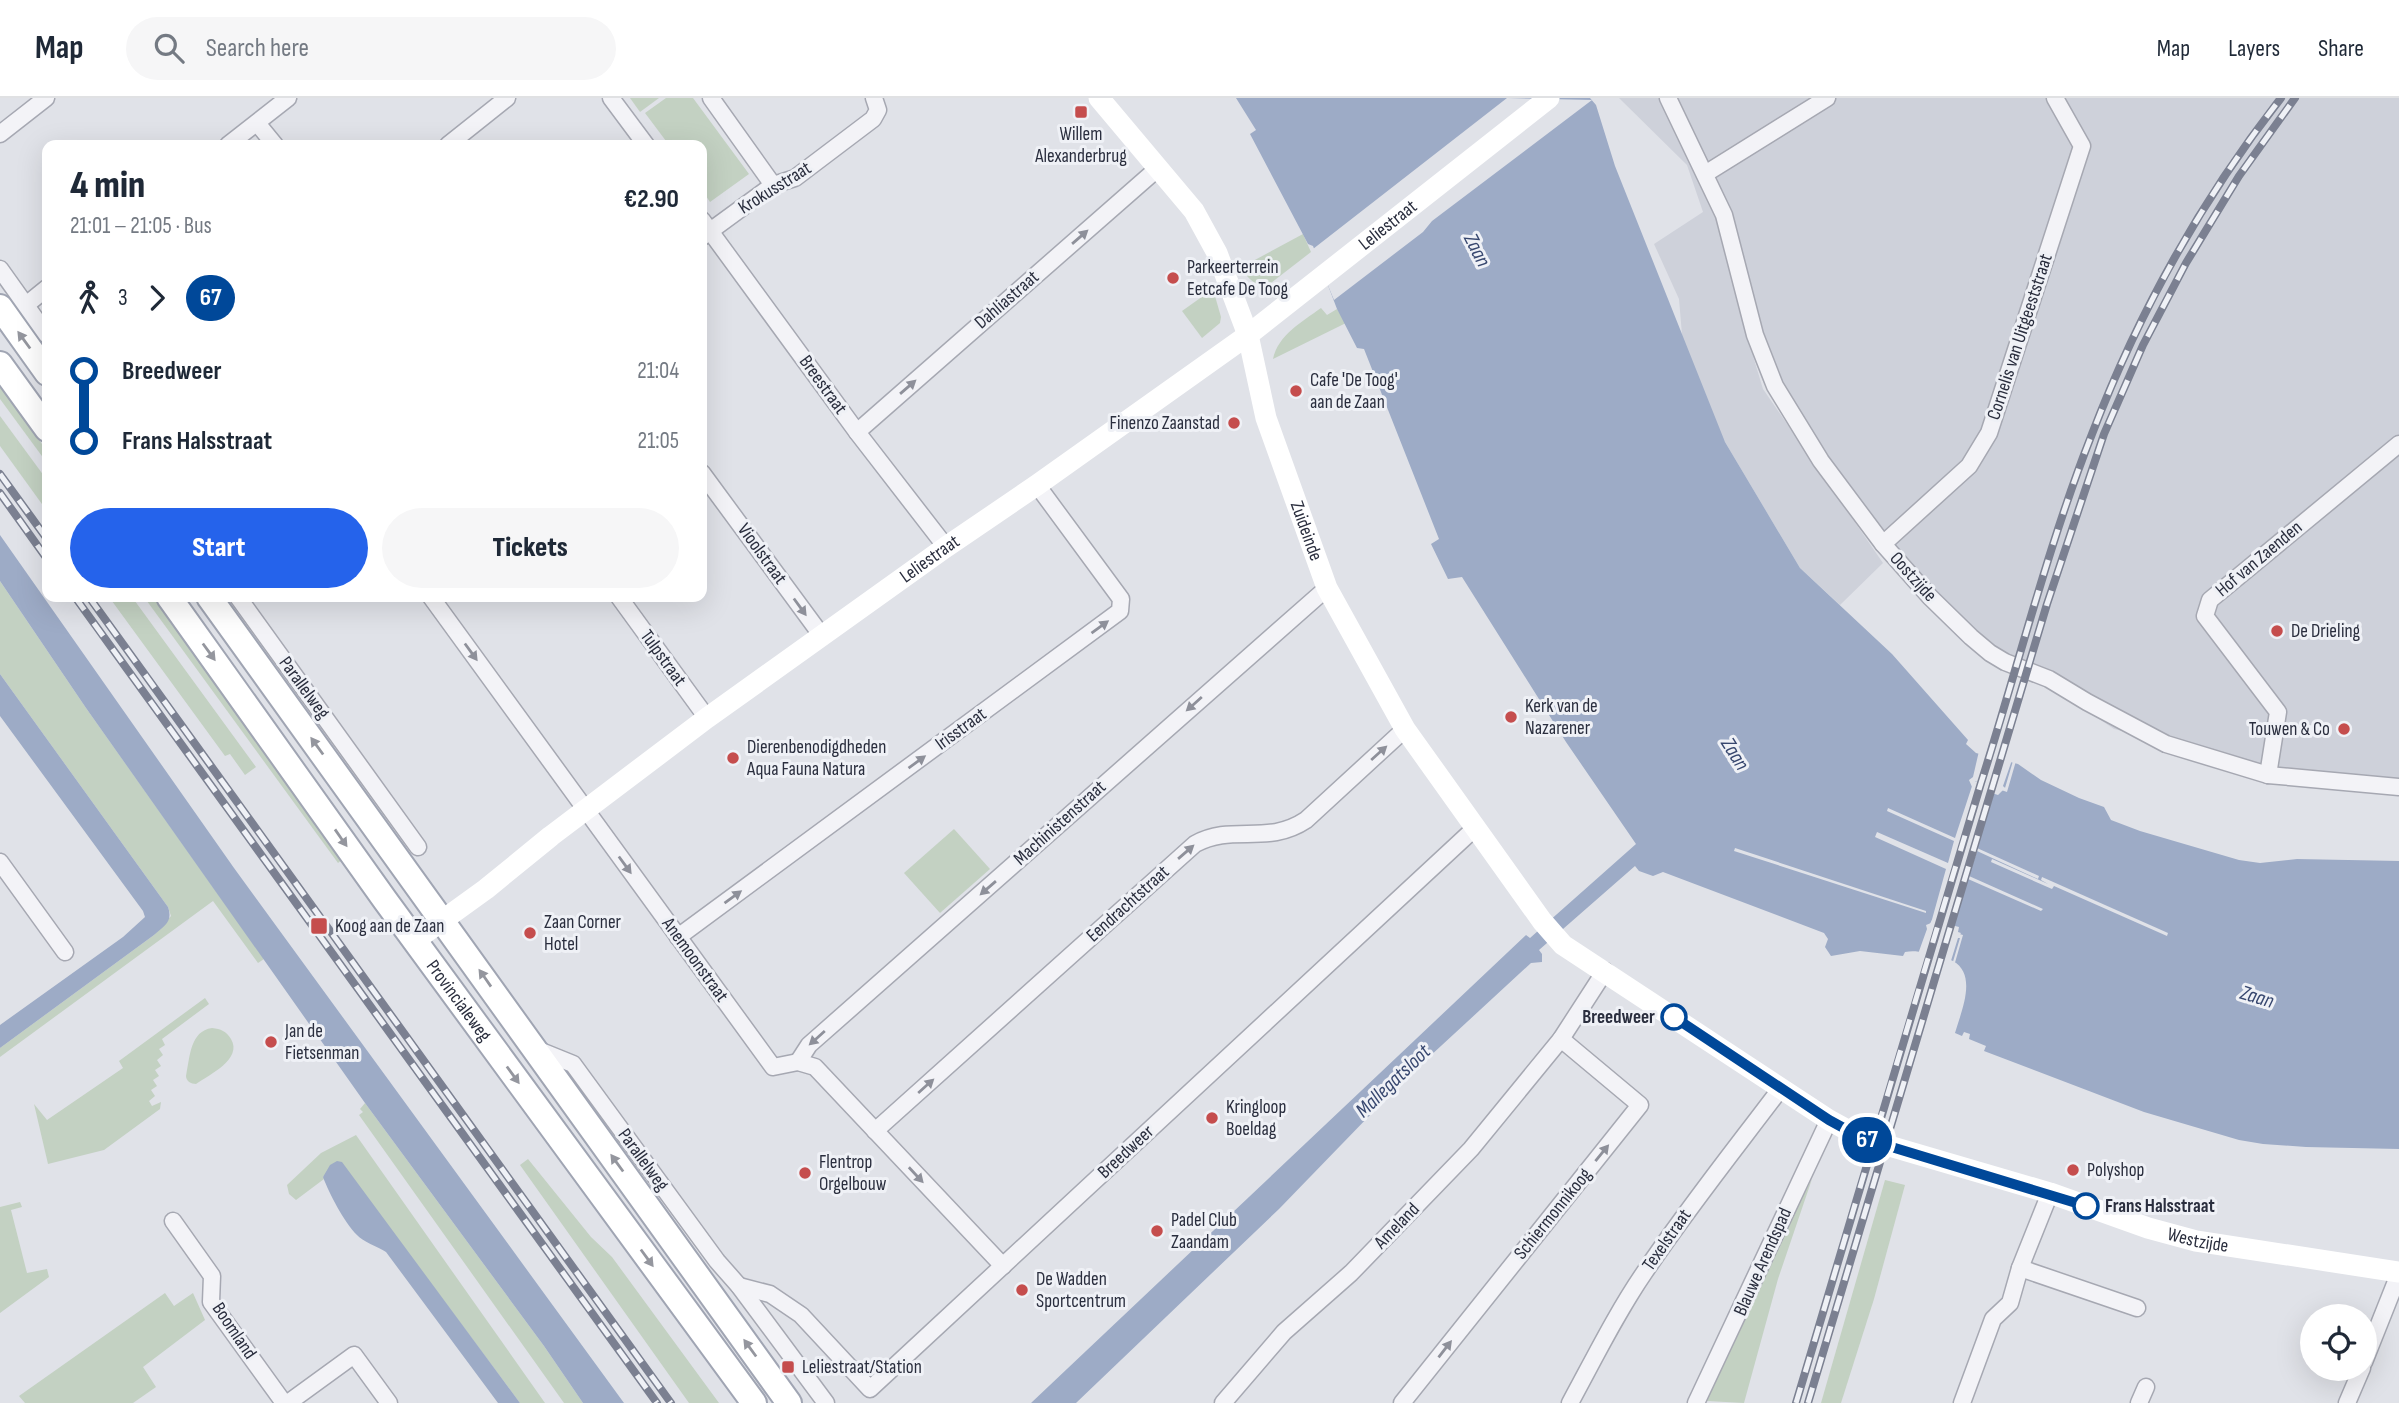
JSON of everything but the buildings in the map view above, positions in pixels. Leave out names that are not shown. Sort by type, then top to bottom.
[{"type":"main road","points":[[0,307],[42,366]]},
{"type":"main road","points":[[0,364],[42,422]]},
{"type":"main road","name":"Provincialeweg","points":[[173,602],[414,941],[754,1403]]},
{"type":"main road","name":"Provincialeweg","points":[[213,602],[789,1403]]},
{"type":"street","points":[[0,134],[46,98]]},
{"type":"street","points":[[235,140],[288,98]]},
{"type":"street","points":[[457,140],[508,98]]},
{"type":"street","points":[[611,98],[642,140]]},
{"type":"street","points":[[711,98],[773,185]]},
{"type":"street","name":"Zuideinde","points":[[1099,98],[1194,211],[1217,253],[1248,335],[1266,418],[1326,588],[1405,729],[1542,921],[1563,945]]},
{"type":"street","name":"Leliestraat","points":[[414,941],[707,718],[1248,335],[1549,98]]},
{"type":"street","name":"Oostzijde","points":[[1668,98],[1724,215],[1755,335],[1775,386],[1821,461],[1883,544],[1930,597],[1990,653],[2063,686],[2087,702],[2166,744],[2268,775],[2399,787]]},
{"type":"street","points":[[1705,174],[1827,98]]},
{"type":"street","name":"Cornelis van Uitgeeststraat","points":[[1883,544],[1969,466],[1989,433],[2082,146],[2055,98]]},
{"type":"street","name":"Krokusstraat","points":[[707,227],[773,185],[795,178],[873,119],[876,104]]},
{"type":"street","points":[[257,123],[271,140]]},
{"type":"street","name":"Dahliastraat","points":[[857,432],[1157,169]]},
{"type":"street","name":"Breestraat","points":[[707,233],[946,547]]},
{"type":"street","points":[[0,269],[42,328]]},
{"type":"street","points":[[26,305],[42,292]]},
{"type":"street","name":"Hof van Zaenden","points":[[2268,775],[2278,712],[2205,616],[2210,600],[2399,444]]},
{"type":"street","name":"Vioolstraat","points":[[707,480],[822,636]]},
{"type":"street","name":"Irisstraat","points":[[678,937],[1120,611],[1122,599],[1037,485]]},
{"type":"street","name":"Machinistenstraat","points":[[798,1062],[809,1045],[1326,588]]},
{"type":"street","name":"Parallelweg","points":[[243,602],[418,847]]},
{"type":"street","name":"Anemoonstraat","points":[[434,602],[773,1067],[798,1062],[815,1067],[1003,1266]]},
{"type":"street","name":"Tulpstraat","points":[[623,602],[707,718]]},
{"type":"street","name":"Eendrachtstraat","points":[[875,1131],[1195,844],[1219,835],[1261,835],[1293,828],[1306,820],[1405,729]]},
{"type":"street","name":"Breedweer","points":[[739,1286],[770,1294],[801,1315],[870,1389],[1475,828]]},
{"type":"street","points":[[0,862],[65,952]]},
{"type":"street","name":"Westzijde","points":[[1563,945],[1829,1120],[1872,1142],[2050,1193],[2148,1228],[2196,1241],[2399,1273]]},
{"type":"street","name":"Ameland","points":[[1223,1403],[1284,1332],[1351,1273],[1471,1149],[1561,1039],[1605,971]]},
{"type":"street","name":"Schiermonnikoog","points":[[1402,1403],[1640,1105],[1561,1039]]},
{"type":"street","name":"Parallelweg","points":[[535,1049],[573,1064],[717,1261],[739,1286],[826,1403]]},
{"type":"street","name":"Texelstraat","points":[[1570,1403],[1609,1329],[1643,1275],[1675,1228],[1781,1088]]},
{"type":"street","name":"Blauwe Arendspad","points":[[1696,1403],[1829,1120]]},
{"type":"street","points":[[1962,1403],[1993,1319],[2010,1303],[2020,1268],[2050,1193]]},
{"type":"street","name":"Boomland","points":[[173,1221],[212,1276],[211,1302],[286,1403],[355,1354],[389,1403]]},
{"type":"street","points":[[2020,1268],[2137,1308]]},
{"type":"street","points":[[2377,1329],[2399,1273]]},
{"type":"street","points":[[2347,1403],[2356,1381]]},
{"type":"street","points":[[2139,1403],[2146,1387]]},
{"type":"shaded area","points":[[1619,98],[2399,98],[2399,781],[2284,769],[2114,729],[1942,613],[1764,384],[1753,356],[1763,389],[1883,563],[1840,605],[1800,568],[1686,382],[1679,299],[1654,244],[1703,212],[1687,165]]},
{"type":"green space","points":[[630,98],[659,98],[640,112]]},
{"type":"green space","points":[[666,98],[693,98],[749,174],[710,202],[707,198],[707,140],[665,140],[645,113]]},
{"type":"green space","points":[[1303,234],[1311,252],[1267,286],[1255,283],[1240,268]]},
{"type":"green space","points":[[1213,289],[1221,317],[1220,323],[1202,338],[1182,311]]},
{"type":"green space","points":[[1321,308],[1327,315],[1337,309],[1346,323],[1273,359],[1285,336]]},
{"type":"green space","points":[[0,385],[42,444],[42,456],[0,399]]},
{"type":"green space","points":[[0,416],[42,473],[42,504],[0,446]]},
{"type":"green space","points":[[0,581],[86,708],[264,959],[258,963],[213,901],[0,1057],[0,1048],[154,935],[171,916],[168,907],[0,674]]},
{"type":"green space","points":[[113,602],[136,602],[256,767],[245,775],[230,754],[225,756]]},
{"type":"green space","points":[[148,602],[157,602],[343,859],[338,863]]},
{"type":"green space","points":[[954,829],[990,869],[940,913],[904,873]]},
{"type":"green space","points":[[205,998],[209,1004],[162,1039],[165,1045],[159,1049],[163,1055],[157,1060],[161,1066],[155,1070],[159,1076],[153,1080],[157,1086],[151,1090],[155,1096],[149,1101],[152,1106],[161,1102],[160,1109],[104,1150],[48,1164],[34,1104],[47,1120],[123,1068],[119,1061]]},
{"type":"green space","points":[[212,1028],[229,1036],[233,1046],[232,1053],[223,1066],[196,1084],[192,1083],[186,1076],[192,1046],[199,1034]]},
{"type":"green space","points":[[365,1103],[583,1403],[564,1403],[359,1115],[363,1112],[360,1109]]},
{"type":"green space","points":[[356,1135],[545,1403],[520,1403],[382,1218],[323,1176],[324,1179],[296,1200],[289,1194],[287,1185],[321,1153]]},
{"type":"green space","points":[[528,1159],[591,1237],[612,1257],[719,1403],[689,1403],[520,1165]]},
{"type":"green space","points":[[1812,1179],[1778,1279],[1744,1403],[1707,1401],[1786,1228]]},
{"type":"green space","points":[[1885,1180],[1905,1185],[1874,1299],[1841,1403],[1821,1403]]},
{"type":"green space","points":[[20,1202],[22,1207],[11,1210],[27,1273],[47,1269],[49,1277],[0,1313],[0,1207]]},
{"type":"green space","points":[[165,1293],[174,1306],[193,1293],[205,1320],[143,1367],[156,1387],[133,1403],[25,1403],[19,1396]]},
{"type":"water","points":[[1236,98],[1590,98],[1596,105],[1615,166],[1725,442],[1800,568],[1892,654],[1968,740],[1966,744],[1976,753],[2018,764],[2041,780],[2104,807],[2111,820],[2239,860],[2260,863],[2297,859],[2399,861],[2399,1149],[2263,1144],[2239,1140],[2144,1112],[1984,1051],[1986,1046],[1969,1039],[1970,1034],[1964,1032],[1962,1036],[1955,1033],[1964,1005],[1966,984],[1961,967],[1953,961],[1913,951],[1905,952],[1903,956],[1860,951],[1831,956],[1825,947],[1828,939],[1824,933],[1663,872],[1653,876],[1639,871],[1635,866],[1539,950],[1542,962],[1531,963],[1403,1081],[1279,1209],[1076,1403],[1031,1403],[1526,935],[1530,938],[1636,844],[1566,742],[1462,577],[1448,579],[1431,544],[1439,539],[1364,349],[1357,348],[1337,309],[1313,246],[1308,244],[1250,134],[1256,130]],"holes":[[[1969,780],[2003,787],[2005,788],[1998,795],[1972,787]],[[1932,920],[1959,927],[1958,932],[1961,933],[1958,938],[1927,929]]]},
{"type":"water","points":[[0,535],[42,595],[42,602],[47,602],[234,868],[624,1403],[583,1403],[365,1103],[86,708],[0,581]]},
{"type":"water","points":[[0,674],[168,907],[169,916],[167,923],[154,935],[0,1048],[0,1025],[123,937],[145,917],[0,716]]},
{"type":"water","points":[[337,1161],[342,1162],[520,1403],[498,1403],[386,1252],[357,1235],[352,1229],[337,1207],[323,1177],[330,1165]]},
{"type":"pier","points":[[1507,98],[1592,100],[1432,221],[1423,232],[1334,300],[1313,249]]},
{"type":"pier","points":[[1979,751],[2012,760],[2003,786],[2005,788],[2013,761],[2016,761],[2007,792],[1975,781],[1975,784],[1994,790],[1977,848],[2039,876],[2038,879],[1977,851],[1969,876],[2043,909],[2041,911],[1968,879],[1953,929],[1933,924],[1931,926],[1963,935],[1954,966],[1952,965],[1960,938],[1950,964],[1918,954],[1926,925],[1931,923],[1946,869],[1875,837],[1877,832],[1948,863],[1954,841],[1887,811],[1888,808],[1955,838],[1973,783],[1969,780],[1973,777]]},
{"type":"pier","points":[[1735,848],[1926,911],[1926,913],[1734,851]]},
{"type":"pier","points":[[1992,859],[2048,884],[2041,880],[2042,877],[2168,933],[2167,936],[2054,886],[2052,889],[1991,862]]},
{"type":"railway","points":[[1796,1403],[1934,938],[2076,477],[2110,389],[2174,259],[2225,176],[2281,98]]},
{"type":"railway","points":[[1808,1403],[2047,604],[2104,434],[2143,345],[2186,263],[2239,176],[2295,98]]},
{"type":"railway","points":[[0,474],[42,532]]},
{"type":"railway","points":[[0,493],[42,552]]},
{"type":"railway","points":[[79,602],[657,1403]]},
{"type":"railway","points":[[93,602],[671,1403]]},
{"type":"bus line","name":"67","points":[[1674,1017],[1829,1120],[1862,1138],[2086,1206]]},
{"type":"place","name":"Willem Alexanderbrug","points":[[1081,112]]},
{"type":"place","name":"Parkeerterrein Eetcafe De Toog","points":[[1173,278]]},
{"type":"place","name":"Cafe 'De Toog' aan de Zaan","points":[[1296,391]]},
{"type":"place","name":"Finenzo Zaanstad","points":[[1234,423]]},
{"type":"place","name":"De Drieling","points":[[2277,631]]},
{"type":"place","name":"Kerk van de Nazarener","points":[[1511,717]]},
{"type":"place","name":"Touwen & Co","points":[[2344,729]]},
{"type":"place","name":"Dierenbenodigdheden Aqua Fauna Natura","points":[[733,758]]},
{"type":"place","name":"Koog aan de Zaan","points":[[319,926]]},
{"type":"place","name":"Zaan Corner Hotel","points":[[530,933]]},
{"type":"place","name":"Breedweer","points":[[1674,1017]]},
{"type":"place","name":"Jan de Fietsenman","points":[[271,1042]]},
{"type":"place","name":"Kringloop Boeldag","points":[[1212,1118]]},
{"type":"place","name":"Polyshop","points":[[2073,1170]]},
{"type":"place","name":"Flentrop Orgelbouw","points":[[805,1173]]},
{"type":"place","name":"Frans Halsstraat","points":[[2086,1206]]},
{"type":"place","name":"Padel Club Zaandam","points":[[1157,1231]]},
{"type":"place","name":"De Wadden Sportcentrum","points":[[1022,1290]]},
{"type":"place","name":"Leliestraat/Station","points":[[788,1367]]},
{"type":"water label","name":"Zaan","points":[[1477,250]]},
{"type":"water label","name":"Zaan","points":[[1735,754]]},
{"type":"water label","name":"Zaan","points":[[2257,997]]},
{"type":"water label","name":"Mallegatsloot","points":[[1393,1081]]}]
